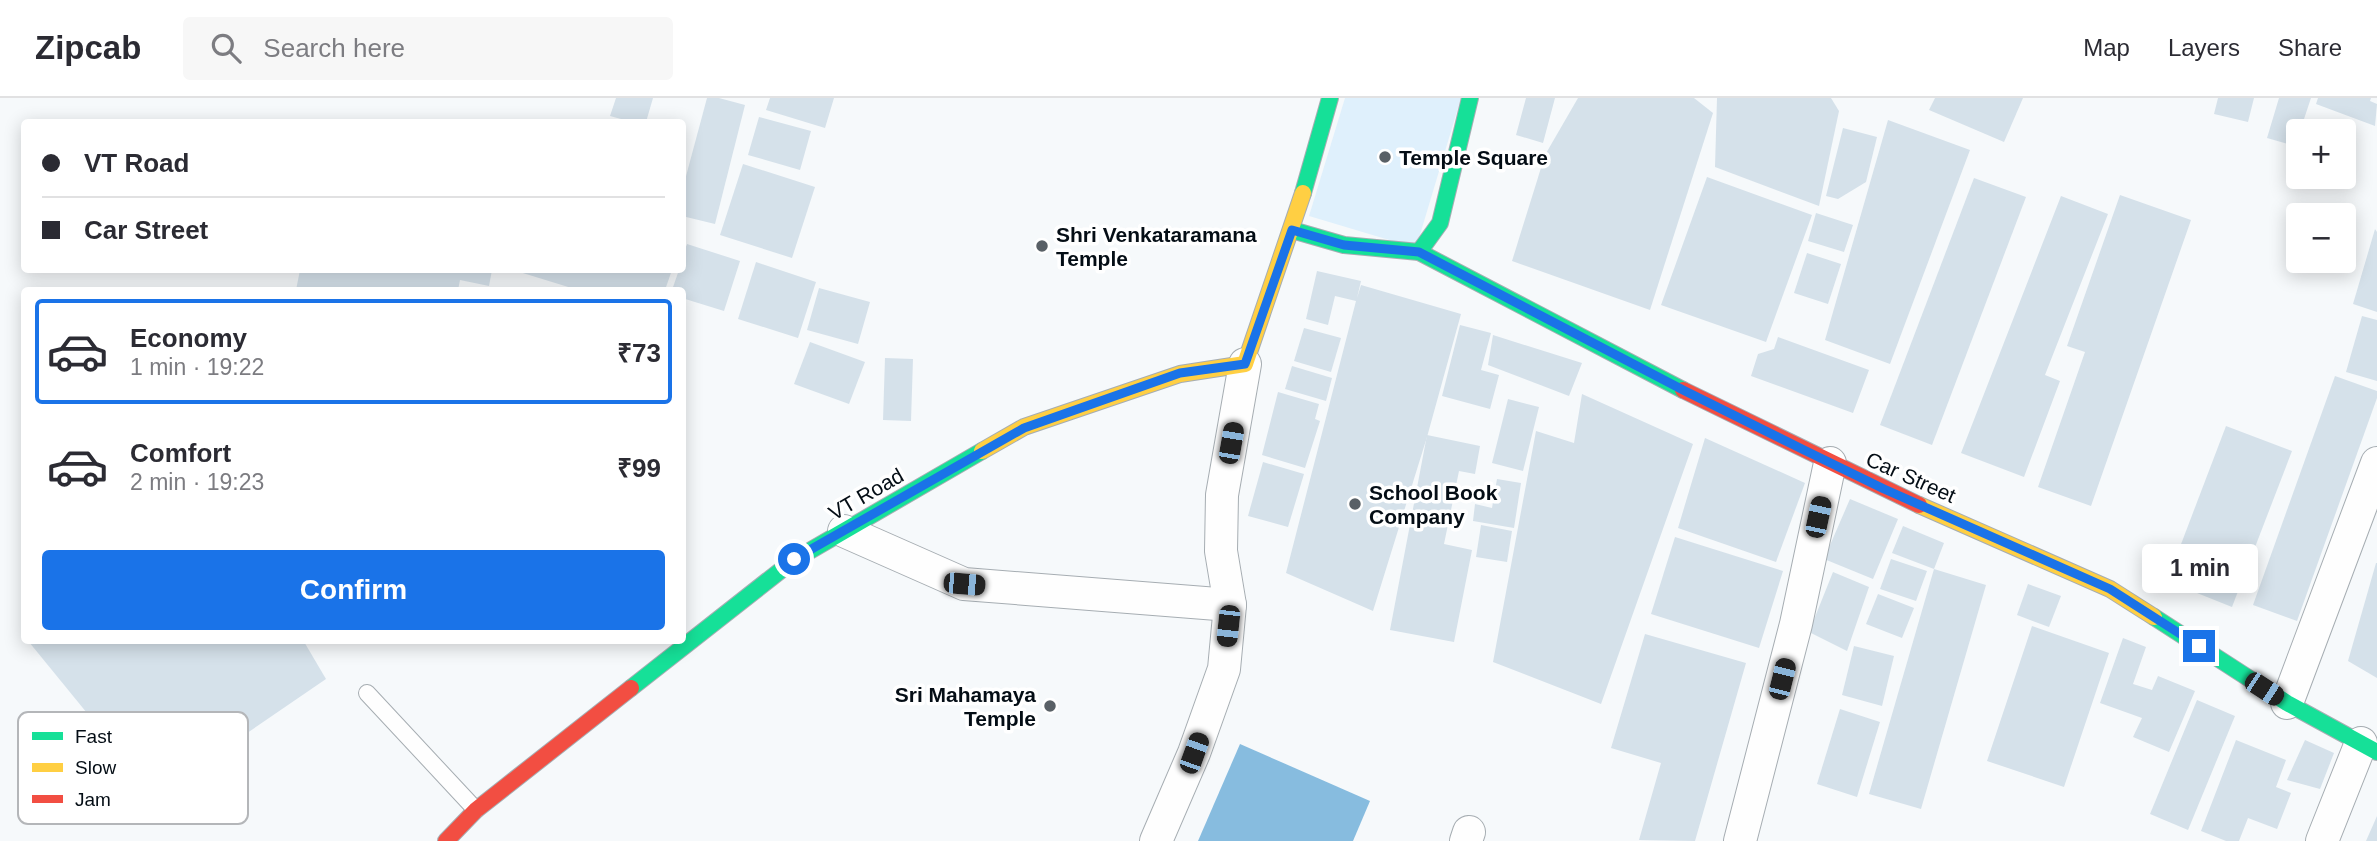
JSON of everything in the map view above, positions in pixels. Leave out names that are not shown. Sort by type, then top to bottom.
[{"type":"street","points":[[1156,841],[1194,753],[1224,669],[1230,605],[1221,551],[1222,495],[1245,364],[1292,230],[1330,98]]},
{"type":"street","points":[[1292,230],[1344,245],[1419,252],[1440,223],[1470,98]]},
{"type":"street","name":"Car Street","points":[[1419,252],[1685,391],[1830,463],[2110,589],[2287,703],[2369,748]]},
{"type":"street","name":"VT Road","points":[[446,841],[476,810],[794,559],[1024,428],[1180,373],[1245,364]]},
{"type":"street","points":[[1740,841],[1796,624],[1830,463]]},
{"type":"street","points":[[2287,703],[2377,463]]},
{"type":"street","points":[[844,531],[964,584],[1230,605]]},
{"type":"street","points":[[2322,841],[2369,748]]},
{"type":"lane","points":[[367,692],[476,810]]},
{"type":"shaded area","name":"Temple Square","points":[[1345,98],[1461,98],[1416,248],[1309,216]]},
{"type":"water","points":[[1240,744],[1370,801],[1353,841],[1198,841]]},
{"type":"building","points":[[616,98],[653,98],[647,119],[610,116]]},
{"type":"building","points":[[707,98],[719,98],[745,105],[715,224],[686,217],[686,176]]},
{"type":"building","points":[[770,98],[834,98],[825,128],[766,110]]},
{"type":"building","points":[[1526,98],[1555,98],[1543,143],[1516,135]]},
{"type":"building","points":[[1578,98],[1694,98],[1713,113],[1650,310],[1512,261],[1545,155]]},
{"type":"building","points":[[1717,98],[1831,98],[1839,111],[1819,206],[1715,167]]},
{"type":"building","points":[[1935,98],[2023,98],[2004,142],[1929,110]]},
{"type":"building","points":[[2218,98],[2254,98],[2248,122],[2214,114]]},
{"type":"building","points":[[2279,98],[2311,98],[2304,119],[2286,119],[2286,143],[2267,138]]},
{"type":"building","points":[[2318,98],[2371,98],[2370,101],[2377,104],[2375,126],[2316,104]]},
{"type":"building","points":[[759,117],[811,131],[800,170],[748,155]]},
{"type":"building","points":[[1888,120],[1970,150],[1890,364],[1825,340]]},
{"type":"building","points":[[1843,128],[1877,137],[1866,182],[1838,199],[1826,196]]},
{"type":"building","points":[[743,164],[815,187],[792,258],[720,235]]},
{"type":"building","points":[[1707,177],[1812,215],[1766,342],[1661,305]]},
{"type":"building","points":[[1974,178],[2026,197],[1932,445],[1880,425]]},
{"type":"building","points":[[2120,195],[2191,220],[2091,506],[2038,487],[2085,352],[2067,346]]},
{"type":"building","points":[[2061,196],[2108,214],[2045,375],[2060,381],[2024,477],[1961,453]]},
{"type":"building","points":[[1816,213],[1853,225],[1844,252],[1808,241]]},
{"type":"building","points":[[2375,229],[2377,232],[2377,312],[2353,304]]},
{"type":"building","points":[[687,244],[740,261],[724,311],[686,299],[686,287],[673,287],[678,273],[686,273]]},
{"type":"building","points":[[1807,253],[1841,264],[1828,304],[1794,293]]},
{"type":"building","points":[[756,262],[816,282],[798,338],[738,319]]},
{"type":"building","name":"School Book Company","points":[[1317,271],[1361,281],[1357,298],[1361,285],[1461,314],[1427,437],[1373,611],[1286,573],[1356,301],[1335,296],[1328,325],[1306,319]]},
{"type":"building","points":[[299,273],[491,273],[489,286],[460,280],[459,287],[297,287]]},
{"type":"building","points":[[523,273],[671,273],[666,287],[568,287]]},
{"type":"building","points":[[819,288],[870,302],[858,344],[807,330]]},
{"type":"building","points":[[2362,316],[2377,320],[2377,381],[2346,372]]},
{"type":"building","points":[[1460,325],[1491,333],[1481,370],[1499,375],[1490,409],[1442,396]]},
{"type":"building","points":[[1304,328],[1341,338],[1331,372],[1294,361]]},
{"type":"building","points":[[1493,335],[1582,363],[1569,396],[1488,365]]},
{"type":"building","points":[[1778,337],[1869,370],[1853,413],[1751,376],[1758,354],[1774,349]]},
{"type":"building","points":[[810,342],[865,362],[849,404],[794,384]]},
{"type":"building","points":[[885,358],[913,359],[911,421],[883,420]]},
{"type":"building","points":[[1292,366],[1332,378],[1326,401],[1285,389]]},
{"type":"building","points":[[2335,376],[2377,391],[2377,398],[2297,621],[2253,605]]},
{"type":"building","points":[[1278,392],[1319,404],[1315,419],[1320,421],[1305,468],[1262,455]]},
{"type":"building","points":[[1582,394],[1693,444],[1601,704],[1493,662],[1536,431],[1574,443]]},
{"type":"building","points":[[1508,399],[1539,407],[1523,471],[1492,463]]},
{"type":"building","points":[[2226,426],[2292,451],[2232,607],[2167,581]]},
{"type":"building","points":[[1427,435],[1480,446],[1475,474],[1459,471],[1444,544],[1472,550],[1454,642],[1390,630]]},
{"type":"building","points":[[1705,438],[1805,483],[1776,562],[1678,528]]},
{"type":"building","points":[[1263,462],[1304,474],[1288,527],[1248,516]]},
{"type":"building","points":[[1497,479],[1521,483],[1514,528],[1473,521],[1475,504],[1492,508]]},
{"type":"building","points":[[1850,499],[1898,519],[1873,579],[1824,559]]},
{"type":"building","points":[[1481,525],[1512,531],[1507,562],[1476,557]]},
{"type":"building","points":[[1903,526],[1944,543],[1934,569],[1892,553]]},
{"type":"building","points":[[1675,537],[1783,571],[1759,648],[1651,614]]},
{"type":"building","points":[[1891,559],[1927,571],[1916,601],[1880,589]]},
{"type":"building","points":[[2377,563],[2377,678],[2348,661]]},
{"type":"building","points":[[1934,569],[1986,585],[1921,809],[1869,794]]},
{"type":"building","points":[[1833,572],[1869,587],[1847,651],[1809,632]]},
{"type":"building","points":[[2028,584],[2061,596],[2049,627],[2017,615]]},
{"type":"building","points":[[1878,594],[1914,608],[1902,638],[1866,624]]},
{"type":"building","points":[[2032,626],[2109,653],[2064,787],[1987,761]]},
{"type":"building","points":[[1645,634],[1746,663],[1695,841],[1639,840],[1661,763],[1611,748]]},
{"type":"building","points":[[2123,638],[2146,647],[2133,684],[2152,690],[2158,676],[2195,691],[2169,752],[2133,737],[2142,718],[2100,703]]},
{"type":"building","points":[[31,644],[305,644],[326,679],[248,732],[248,712],[86,712]]},
{"type":"building","points":[[1854,646],[1894,656],[1882,706],[1842,695]]},
{"type":"building","points":[[2197,700],[2235,716],[2188,830],[2150,814]]},
{"type":"building","points":[[1840,709],[1880,722],[1857,797],[1817,784]]},
{"type":"building","points":[[2236,740],[2286,760],[2276,787],[2291,793],[2277,829],[2248,818],[2239,841],[2226,841],[2201,831]]},
{"type":"building","points":[[2305,740],[2334,753],[2320,789],[2287,780]]},
{"type":"building","points":[[2377,816],[2377,841],[2366,841]]},
{"type":"traffic: fast","points":[[1303,193],[1330,98]]},
{"type":"traffic: fast","points":[[1419,252],[1440,223],[1470,98]]},
{"type":"traffic: fast","points":[[1292,230],[1344,245],[1419,252],[1683,390]]},
{"type":"traffic: fast","points":[[631,688],[794,560],[982,451]]},
{"type":"traffic: fast","points":[[2154,617],[2287,703],[2377,752]]},
{"type":"traffic: slow","points":[[982,451],[1024,427],[1180,374],[1245,364],[1303,193]]},
{"type":"traffic: slow","points":[[1919,505],[2110,589],[2154,617]]},
{"type":"traffic: jam","points":[[1683,390],[1919,505]]},
{"type":"traffic: jam","points":[[446,841],[476,810],[631,688]]},
{"type":"place","name":"Temple Square","points":[[1385,157]]},
{"type":"place","name":"Shri Venkataramana Temple","points":[[1042,246]]},
{"type":"place","name":"School Book Company","points":[[1355,504]]},
{"type":"place","name":"Sri Mahamaya Temple","points":[[1050,706]]},
{"type":"route","points":[[794,559],[1024,428],[1180,373],[1245,364],[1292,230],[1344,245],[1419,252],[1806,451],[1884,489],[2110,589],[2199,646]]}]
